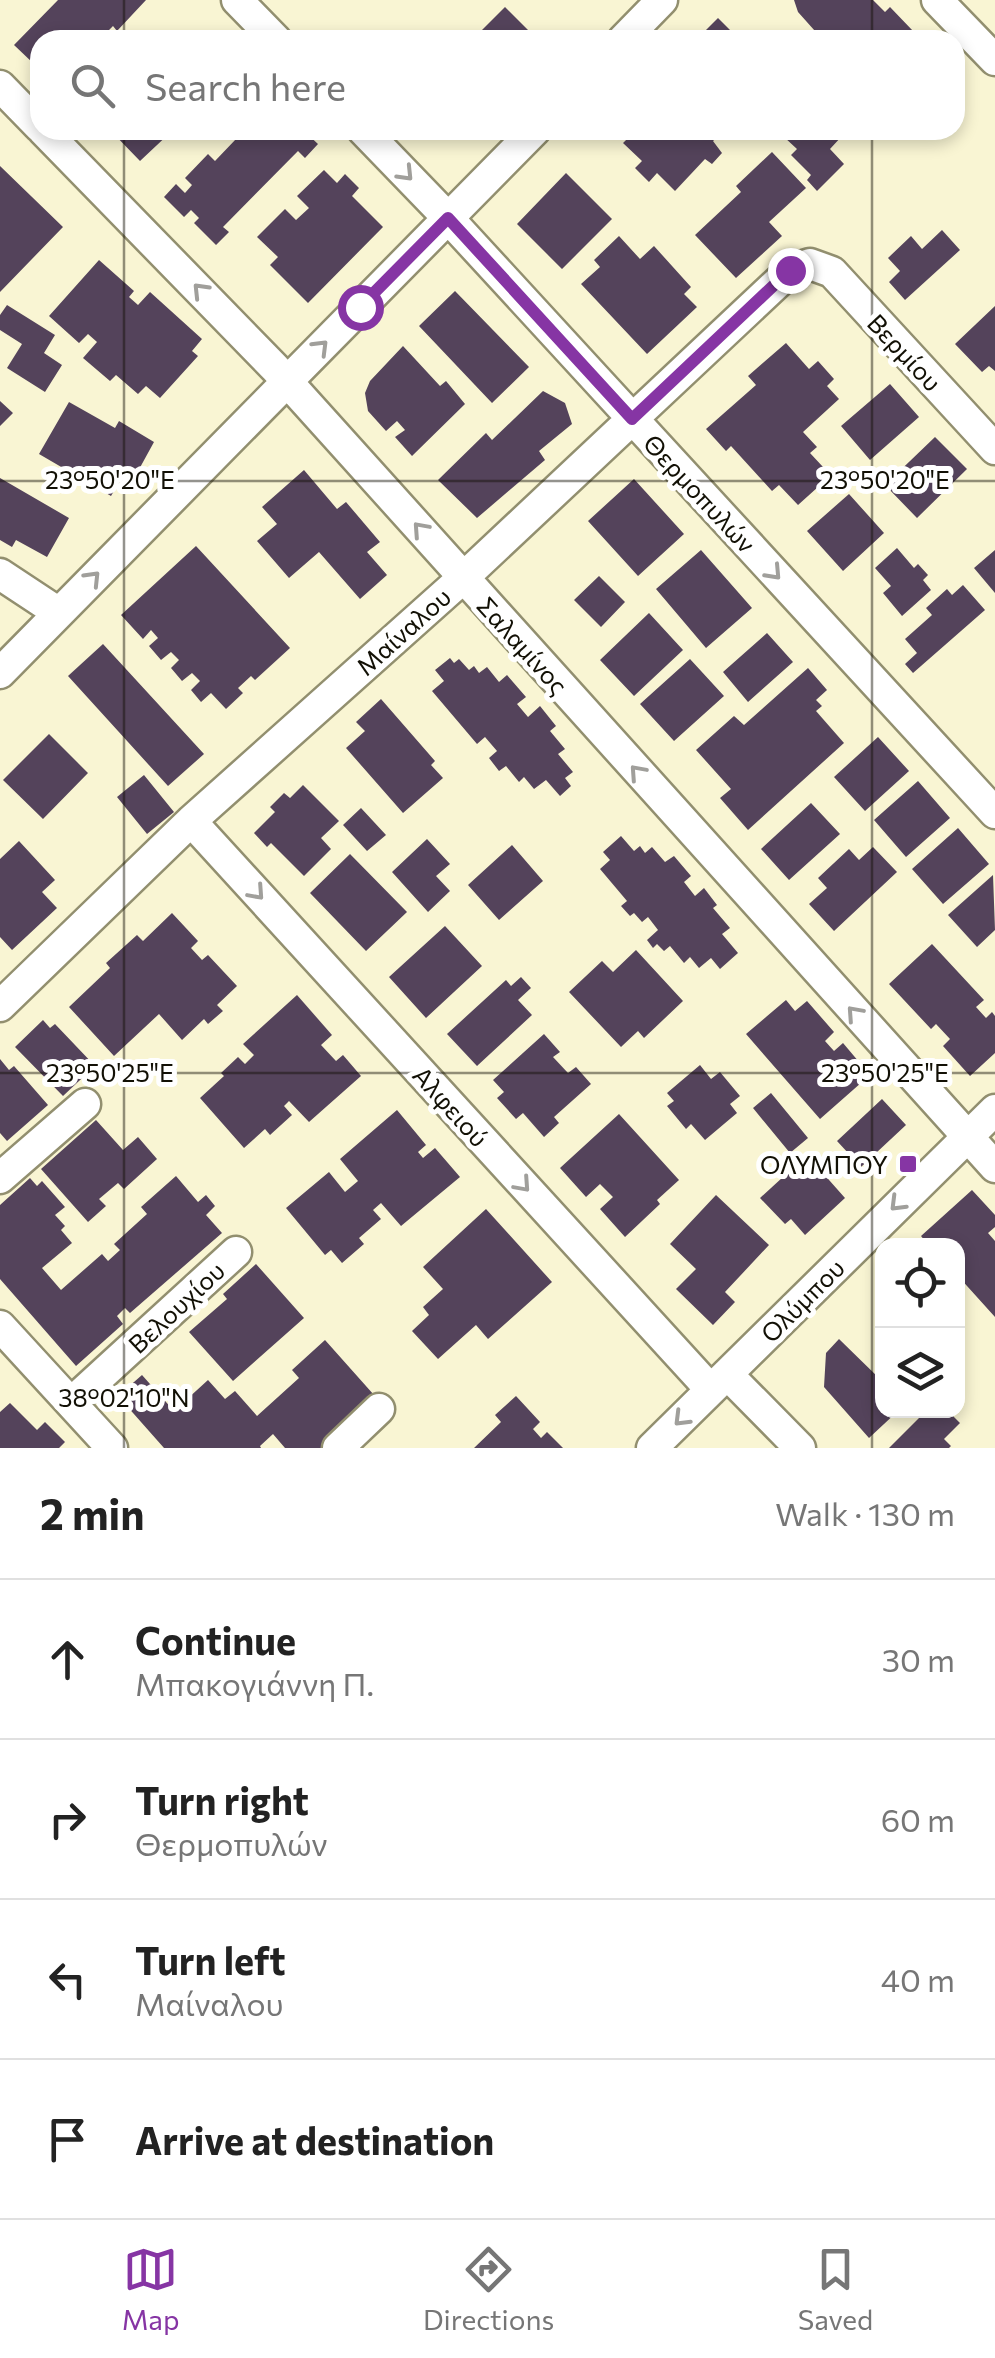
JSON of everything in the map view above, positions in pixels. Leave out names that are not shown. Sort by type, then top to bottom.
[{"type":"street","points":[[237,0],[266,30]]},
{"type":"street","points":[[633,30],[662,0]]},
{"type":"street","points":[[937,0],[995,60]]},
{"type":"street","name":"Σαλαμίνος","points":[[0,86],[30,116]]},
{"type":"street","name":"Σαλαμίνος","points":[[54,140],[287,382],[995,1167]]},
{"type":"street","name":"Θερμοπυλών","points":[[373,140],[995,814]]},
{"type":"street","points":[[0,673],[524,140]]},
{"type":"street","name":"Μαίναλου","points":[[5,990],[463,578],[790,270],[810,264]]},
{"type":"street","name":"Βερμίου","points":[[810,264],[832,272],[995,449]]},
{"type":"street","points":[[0,574],[59,613]]},
{"type":"street","name":"Αλφειού","points":[[191,822],[719,1382],[800,1448]]},
{"type":"street","points":[[0,1178],[85,1104]]},
{"type":"street","name":"Ολύμπου","points":[[652,1448],[995,1110]]},
{"type":"street","name":"Βελουχίου","points":[[71,1404],[236,1252]]},
{"type":"street","points":[[0,1326],[112,1448]]},
{"type":"street","points":[[338,1448],[379,1410]]},
{"type":"building","points":[[58,0],[146,0],[118,30],[113,26],[109,30],[30,30],[30,60],[14,45]]},
{"type":"building","points":[[794,0],[873,0],[885,12],[890,7],[912,30],[814,30],[798,12]]},
{"type":"building","points":[[505,7],[528,30],[482,30]]},
{"type":"building","points":[[718,18],[730,30],[706,30]]},
{"type":"building","points":[[120,140],[162,140],[140,161]]},
{"type":"building","points":[[235,140],[314,140],[318,144],[305,158],[298,151],[223,227],[229,232],[216,245],[194,223],[199,218],[191,210],[184,217],[164,197],[176,184],[185,193],[192,185],[185,178],[208,154],[215,161]]},
{"type":"building","points":[[714,140],[722,153],[712,164],[705,159],[675,191],[657,173],[649,182],[635,168],[642,161],[623,143]]},
{"type":"building","points":[[787,140],[838,140],[830,149],[844,164],[817,191],[807,180],[811,175],[791,155],[797,149]]},
{"type":"building","points":[[772,152],[806,188],[769,222],[782,236],[736,278],[695,235],[741,192],[736,186]]},
{"type":"building","points":[[0,166],[63,227],[0,292]]},
{"type":"building","points":[[324,170],[337,183],[345,174],[359,188],[352,196],[383,227],[308,303],[270,265],[278,257],[257,237],[285,209],[296,220],[309,208],[297,196]]},
{"type":"building","points":[[566,173],[612,219],[562,269],[517,224]]},
{"type":"building","points":[[942,230],[960,250],[905,300],[889,282],[900,271],[888,258],[911,236],[922,249]]},
{"type":"building","points":[[619,236],[640,259],[654,246],[691,287],[684,294],[697,307],[647,354],[581,284],[600,267],[594,260]]},
{"type":"building","points":[[99,260],[134,291],[129,297],[138,305],[150,292],[202,339],[192,351],[198,356],[160,398],[146,386],[138,394],[116,375],[110,381],[83,358],[97,342],[88,334],[79,343],[49,316]]},
{"type":"building","points":[[455,291],[529,367],[492,403],[419,326]]},
{"type":"building","points":[[7,305],[55,335],[44,353],[62,365],[45,392],[7,368],[22,344],[0,330],[0,315]]},
{"type":"building","points":[[995,306],[995,371],[989,366],[982,372],[955,344]]},
{"type":"building","points":[[786,343],[809,369],[818,361],[834,379],[827,386],[839,399],[803,432],[817,447],[810,453],[837,482],[824,494],[818,487],[798,505],[779,485],[772,491],[731,446],[726,451],[706,429],[756,385],[748,376]]},
{"type":"building","points":[[403,346],[440,386],[446,381],[465,404],[412,456],[395,437],[405,430],[397,421],[386,431],[368,411],[365,393],[370,381]]},
{"type":"building","points":[[890,384],[919,417],[870,460],[841,426]]},
{"type":"building","points":[[543,391],[565,403],[572,424],[539,451],[545,460],[477,518],[438,480],[486,433],[492,440]]},
{"type":"building","points":[[0,401],[13,413],[0,426]]},
{"type":"building","points":[[69,402],[115,428],[119,421],[154,442],[137,473],[127,468],[111,496],[39,454]]},
{"type":"building","points":[[935,437],[967,469],[917,518],[885,485]]},
{"type":"building","points":[[304,470],[337,509],[346,502],[380,542],[367,552],[387,575],[360,599],[319,552],[289,578],[257,541],[277,524],[262,507]]},
{"type":"building","points":[[0,478],[69,518],[47,557],[16,540],[12,547],[0,540]]},
{"type":"building","points":[[634,479],[684,534],[638,576],[588,521]]},
{"type":"building","points":[[849,494],[884,533],[843,571],[807,531]]},
{"type":"building","points":[[196,546],[290,648],[255,680],[251,676],[238,688],[243,693],[226,709],[211,693],[201,702],[191,690],[200,681],[192,673],[182,681],[171,668],[179,660],[171,652],[161,660],[149,646],[158,638],[151,630],[143,639],[121,615]]},
{"type":"building","points":[[897,548],[914,568],[918,564],[928,575],[923,580],[931,590],[902,616],[883,593],[891,586],[875,568]]},
{"type":"building","points":[[701,550],[752,608],[706,648],[656,589]]},
{"type":"building","points":[[995,550],[995,593],[974,568]]},
{"type":"building","points":[[599,576],[625,602],[601,627],[574,600]]},
{"type":"building","points":[[963,585],[985,610],[913,673],[905,664],[917,653],[905,639],[932,615],[926,608],[947,589],[952,595]]},
{"type":"building","points":[[649,613],[683,650],[634,696],[600,660]]},
{"type":"building","points":[[767,633],[793,662],[748,702],[723,672]]},
{"type":"building","points":[[103,644],[204,754],[168,786],[68,676]]},
{"type":"building","points":[[450,658],[454,663],[459,659],[469,670],[474,666],[479,673],[487,667],[499,682],[507,675],[526,697],[517,704],[528,717],[540,706],[556,726],[550,731],[565,749],[558,754],[573,772],[565,778],[571,786],[560,796],[546,780],[534,789],[524,777],[519,782],[506,766],[499,771],[489,758],[497,751],[485,737],[477,744],[432,691],[444,681],[435,670]]},
{"type":"building","points":[[690,659],[724,696],[674,741],[640,704]]},
{"type":"building","points":[[808,668],[827,690],[816,700],[822,706],[816,711],[844,743],[748,830],[720,798],[731,789],[696,750],[734,716],[744,725]]},
{"type":"building","points":[[381,699],[435,761],[431,765],[443,778],[403,813],[346,748],[365,731],[356,722]]},
{"type":"building","points":[[49,734],[88,773],[43,819],[3,780]]},
{"type":"building","points":[[878,737],[909,771],[865,811],[834,777]]},
{"type":"building","points":[[144,775],[174,812],[147,834],[117,797]]},
{"type":"building","points":[[918,781],[950,818],[906,857],[874,820]]},
{"type":"building","points":[[303,785],[339,821],[321,838],[331,849],[304,876],[271,843],[267,847],[254,833],[275,812],[270,807],[284,793],[290,798]]},
{"type":"building","points":[[811,803],[840,834],[789,880],[761,849]]},
{"type":"building","points":[[361,808],[386,835],[367,851],[343,825]]},
{"type":"building","points":[[958,828],[989,864],[943,904],[912,869]]},
{"type":"building","points":[[621,836],[634,851],[640,846],[645,853],[652,847],[665,862],[674,856],[691,876],[684,882],[695,896],[704,888],[717,905],[713,908],[730,928],[722,934],[738,953],[720,969],[711,958],[699,968],[690,957],[684,963],[670,946],[664,951],[657,944],[653,948],[647,940],[658,930],[648,917],[642,922],[621,906],[627,901],[600,869],[610,860],[603,852]]},
{"type":"building","points":[[427,839],[450,864],[436,876],[450,891],[428,912],[392,872]]},
{"type":"building","points":[[19,841],[55,880],[42,892],[57,908],[12,950],[0,937],[0,859]]},
{"type":"building","points":[[512,845],[543,881],[499,920],[468,885]]},
{"type":"building","points":[[873,847],[897,872],[834,931],[809,904],[827,888],[818,878],[849,849],[859,860]]},
{"type":"building","points":[[350,854],[407,912],[366,951],[310,893]]},
{"type":"building","points":[[993,875],[995,930],[977,947],[948,915]]},
{"type":"building","points":[[172,913],[198,941],[191,948],[202,960],[208,955],[237,986],[217,1005],[223,1011],[208,1024],[204,1019],[182,1040],[159,1014],[114,1056],[69,1007],[110,968],[106,963],[137,935],[143,941]]},
{"type":"building","points":[[445,926],[482,966],[426,1018],[389,977]]},
{"type":"building","points":[[932,944],[984,1000],[976,1007],[986,1018],[992,1012],[995,1016],[995,1053],[970,1076],[943,1046],[950,1039],[936,1024],[931,1029],[889,984]]},
{"type":"building","points":[[636,950],[683,1001],[644,1038],[638,1031],[621,1047],[569,992],[602,961],[613,972]]},
{"type":"building","points":[[521,977],[531,988],[518,1000],[532,1015],[477,1066],[447,1034],[506,980],[511,986]]},
{"type":"building","points":[[297,995],[332,1035],[321,1045],[336,1061],[343,1055],[361,1076],[309,1122],[289,1101],[284,1106],[292,1115],[270,1135],[265,1129],[244,1148],[200,1098],[238,1057],[245,1064],[254,1055],[243,1044]]},
{"type":"building","points":[[786,1000],[795,1011],[807,1001],[834,1032],[825,1041],[834,1051],[843,1043],[870,1075],[820,1119],[746,1034]]},
{"type":"building","points":[[43,1020],[50,1028],[55,1024],[95,1066],[63,1096],[15,1047]]},
{"type":"building","points":[[544,1034],[560,1052],[553,1057],[568,1073],[576,1067],[591,1084],[554,1117],[559,1123],[544,1137],[523,1113],[516,1119],[497,1098],[504,1092],[493,1080]]},
{"type":"building","points":[[0,1059],[9,1070],[14,1066],[48,1105],[7,1141],[0,1133]]},
{"type":"building","points":[[700,1065],[711,1079],[720,1072],[740,1096],[730,1104],[737,1113],[705,1140],[691,1124],[686,1129],[667,1106],[674,1101],[667,1093]]},
{"type":"building","points":[[771,1093],[808,1138],[790,1153],[753,1108]]},
{"type":"building","points":[[882,1099],[906,1125],[861,1167],[837,1141]]},
{"type":"building","points":[[397,1110],[426,1145],[418,1152],[423,1158],[435,1148],[460,1177],[401,1226],[381,1203],[373,1210],[381,1219],[359,1238],[364,1244],[342,1263],[331,1250],[325,1255],[286,1208],[329,1172],[345,1192],[358,1181],[340,1159]]},
{"type":"building","points":[[619,1114],[679,1180],[625,1237],[600,1209],[613,1197],[600,1184],[586,1197],[560,1168]]},
{"type":"building","points":[[96,1120],[123,1150],[138,1137],[157,1159],[124,1189],[118,1183],[99,1199],[106,1206],[88,1222],[41,1169]]},
{"type":"building","points":[[806,1154],[845,1198],[805,1235],[791,1219],[785,1224],[760,1198],[783,1177],[776,1169],[782,1164],[788,1171]]},
{"type":"building","points":[[176,1176],[198,1202],[206,1195],[215,1206],[206,1215],[222,1233],[130,1313],[125,1308],[117,1316],[123,1324],[76,1366],[0,1279],[0,1205],[30,1178],[37,1186],[42,1181],[65,1207],[55,1215],[72,1243],[42,1268],[61,1290],[102,1254],[108,1261],[120,1250],[114,1244],[147,1214],[141,1207]]},
{"type":"building","points":[[972,1190],[995,1215],[995,1227],[988,1233],[995,1241],[995,1317],[965,1284],[965,1238],[921,1236]]},
{"type":"building","points":[[716,1195],[769,1245],[725,1292],[735,1302],[713,1325],[676,1289],[696,1269],[670,1244]]},
{"type":"building","points":[[486,1209],[552,1282],[488,1339],[476,1325],[438,1359],[412,1331],[429,1315],[423,1307],[443,1289],[423,1267]]},
{"type":"building","points":[[256,1264],[304,1318],[233,1381],[189,1332],[227,1299],[223,1294]]},
{"type":"building","points":[[839,1339],[875,1374],[875,1418],[890,1418],[869,1438],[824,1387],[826,1353]]},
{"type":"building","points":[[325,1340],[374,1395],[324,1439],[327,1442],[321,1448],[285,1448],[273,1434],[261,1448],[164,1448],[118,1396],[142,1375],[174,1411],[208,1380],[225,1399],[235,1391],[257,1416],[299,1378],[292,1370]]},
{"type":"building","points":[[516,1396],[540,1422],[533,1429],[541,1438],[547,1432],[563,1448],[474,1448],[501,1422],[495,1415]]},
{"type":"building","points":[[10,1403],[37,1430],[45,1422],[65,1442],[59,1448],[0,1448],[0,1412]]},
{"type":"building","points":[[919,1418],[955,1418],[960,1423],[944,1439],[949,1448],[889,1448]]},
{"type":"place","name":"ΟΛΥΜΠΟΥ","points":[[908,1164]]},
{"type":"route","points":[[360,307],[448,218],[632,419],[790,270]]}]
